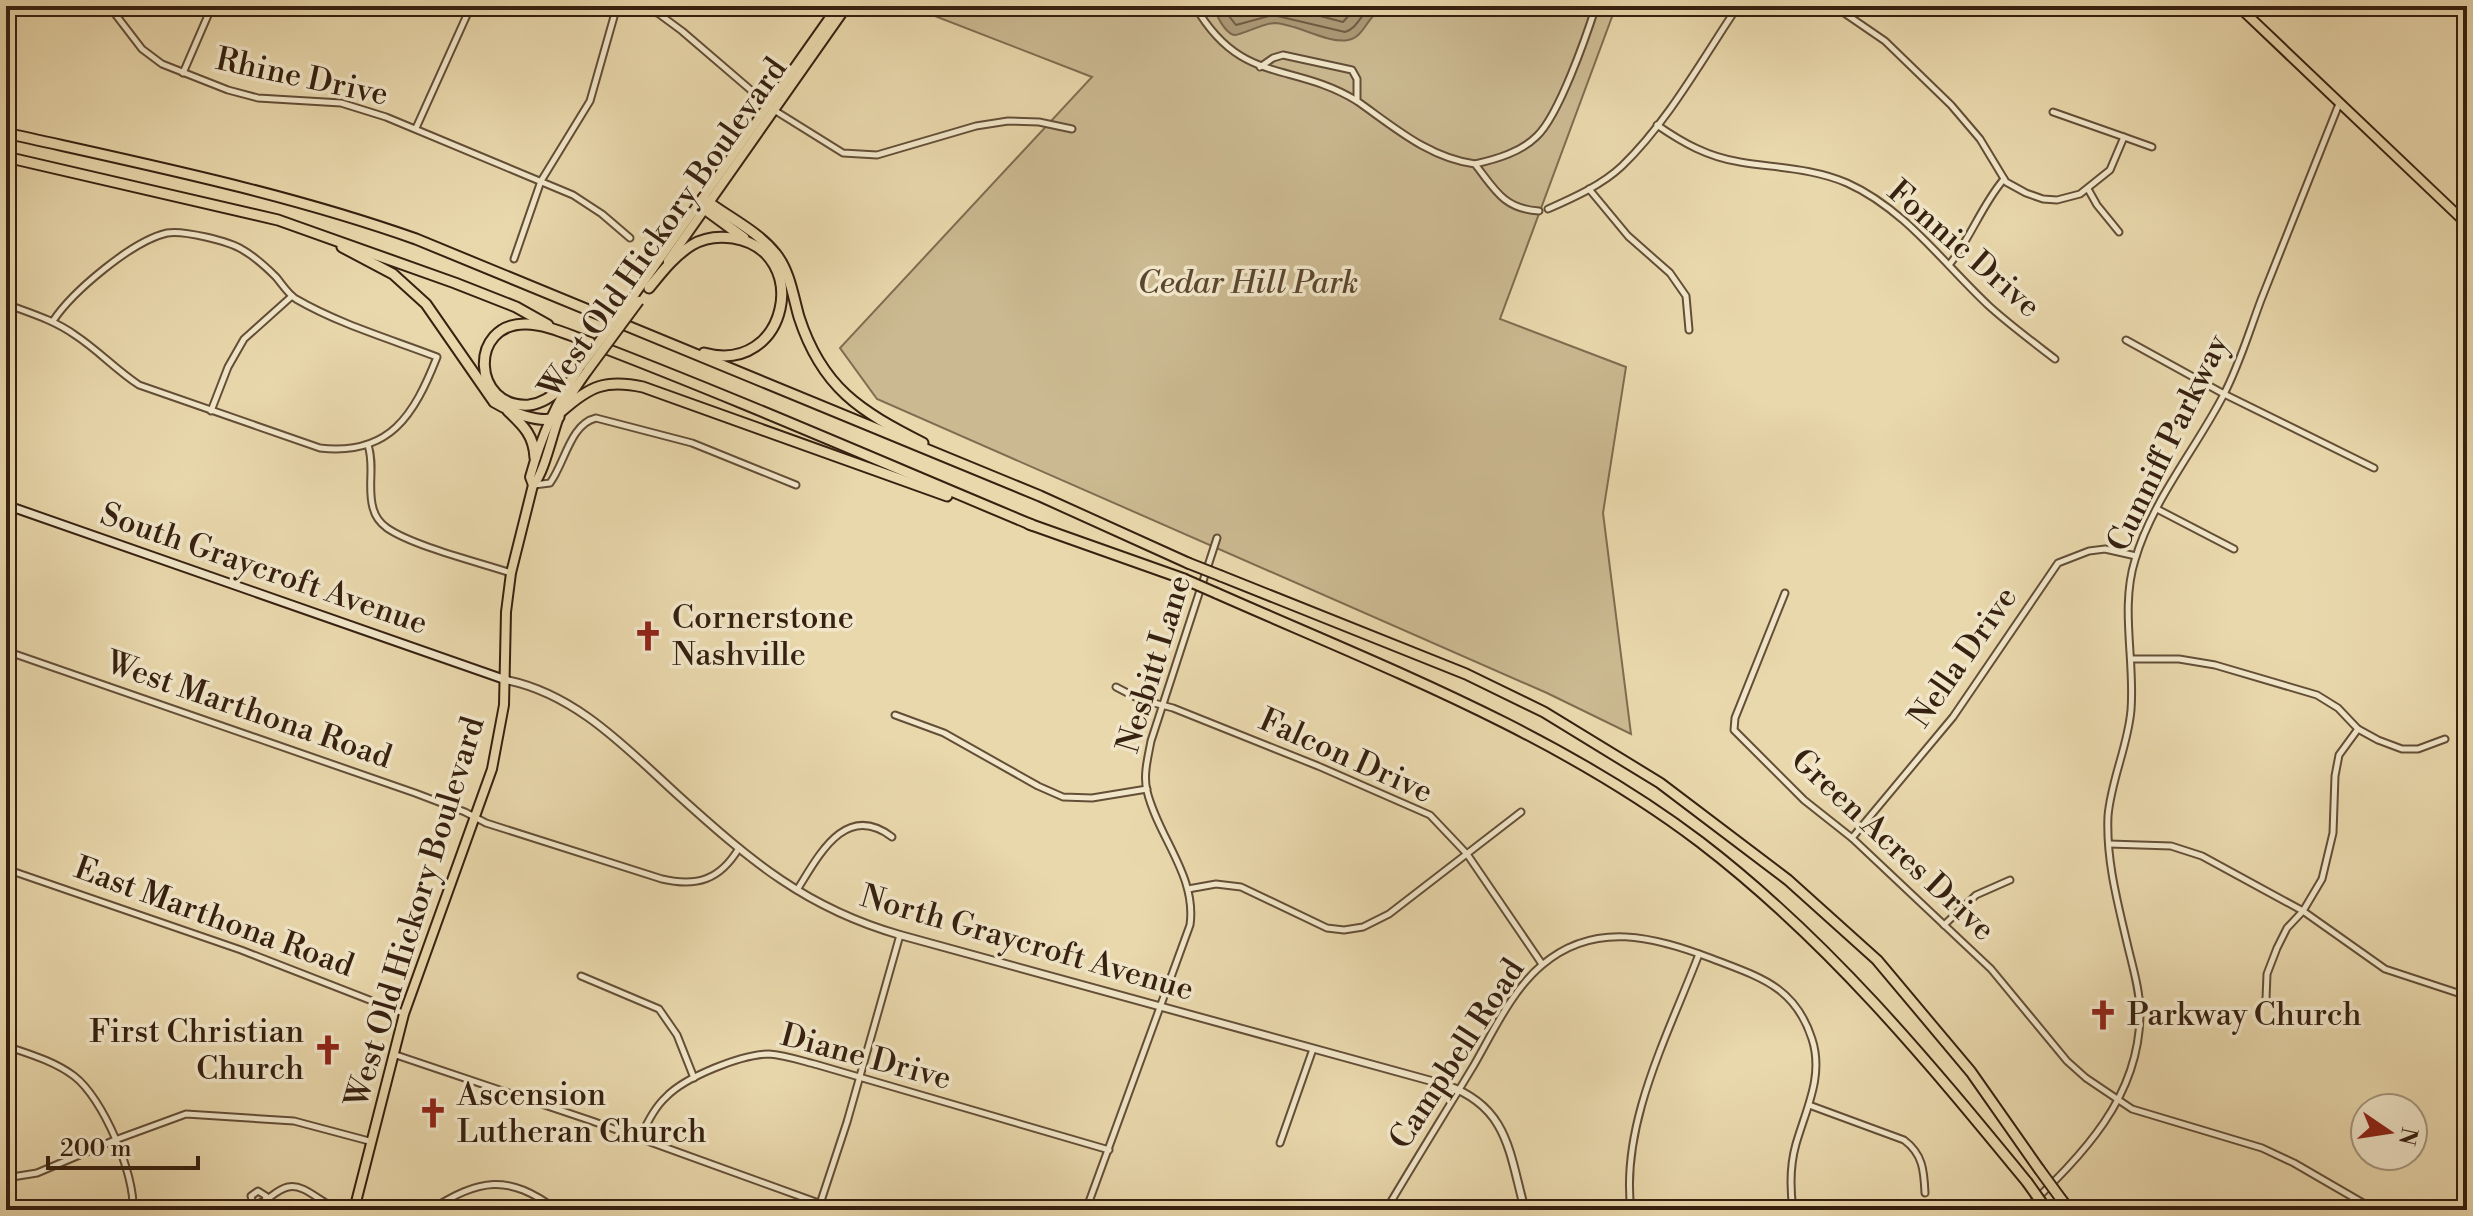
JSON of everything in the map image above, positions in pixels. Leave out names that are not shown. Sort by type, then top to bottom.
[{"type":"highway","points":[[6,133],[243,186],[349,215],[416,239],[1040,496],[1188,563],[1466,674],[1544,712],[1660,783],[1788,880],[1877,960],[1971,1072],[2070,1210]]},
{"type":"highway","points":[[6,157],[243,211],[380,254],[516,307],[558,330],[663,370],[1032,525]]},
{"type":"highway","points":[[636,329],[708,354],[734,356],[752,349],[775,326],[782,296],[774,265],[704,204]]},
{"type":"highway","points":[[704,204],[764,241],[777,255],[786,271],[813,351],[844,394],[876,419],[980,472]]},
{"type":"highway","points":[[318,234],[393,274],[409,288],[437,318],[484,390],[494,402],[506,408],[547,422],[582,394],[597,387],[619,382],[643,387],[1184,579],[1460,701],[1535,739],[1608,781],[1701,843],[1777,905],[1897,1025],[2047,1210]]},
{"type":"highway","points":[[649,288],[673,259],[703,240],[732,238],[759,249]]},
{"type":"highway","points":[[558,330],[530,324],[504,329],[493,338],[486,350],[485,374],[495,392],[521,405],[546,399],[570,382]]},
{"type":"highway","points":[[506,408],[528,430],[535,458]]},
{"type":"main road","name":"West Old Hickory Boulevard","points":[[772,108],[838,6]]},
{"type":"main road","name":"West Old Hickory Boulevard","points":[[533,485],[530,477],[547,422],[570,382],[635,300],[847,6]]},
{"type":"main road","points":[[2238,6],[2466,221]]},
{"type":"main road","name":"West Old Hickory Boulevard","points":[[635,300],[649,288],[704,204]]},
{"type":"main road","name":"West Old Hickory Boulevard","points":[[356,1210],[369,1141],[404,1014],[476,818],[502,727],[506,612],[511,573],[533,485],[539,479],[560,414],[584,368]]},
{"type":"main road","name":"South Graycroft Avenue","points":[[6,505],[506,680]]},
{"type":"street","name":"Rhine Drive","points":[[109,6],[142,49],[162,64],[228,90],[258,98],[341,103],[416,128],[573,195],[630,238]]},
{"type":"street","points":[[183,73],[212,6]]},
{"type":"street","points":[[416,128],[471,6]]},
{"type":"street","points":[[514,259],[541,181],[590,101],[617,6]]},
{"type":"street","points":[[641,6],[669,21],[772,108],[829,147],[843,153],[877,155],[993,123],[1039,122],[1072,129]]},
{"type":"street","points":[[1197,6],[1212,31],[1239,55],[1260,67],[1320,84],[1357,101],[1431,152],[1475,164],[1522,148],[1544,129],[1555,110],[1596,6]]},
{"type":"street","points":[[1548,209],[1589,189],[1621,167],[1657,125],[1738,6]]},
{"type":"street","points":[[1834,6],[1885,41],[1951,105],[1980,139],[2004,179],[2026,193],[2043,199],[2069,198],[2088,189],[2110,170],[2124,137]]},
{"type":"street","points":[[1260,67],[1283,55],[1352,70],[1357,79],[1357,101]]},
{"type":"street","name":"Cunniff Parkway","points":[[2025,1210],[2077,1160],[2105,1125],[2119,1100],[2130,1070],[2140,1011],[2112,874],[2108,817],[2130,714],[2132,659],[2128,583],[2136,556],[2157,509],[2224,394],[2339,103]]},
{"type":"street","points":[[2053,112],[2152,147]]},
{"type":"street","name":"Fonnic Drive","points":[[1657,125],[1687,145],[1706,153],[1738,162],[1805,170],[1848,184],[1888,209],[1990,307],[2055,359]]},
{"type":"street","points":[[1475,164],[1498,194],[1510,204],[1524,210],[1539,211]]},
{"type":"street","points":[[1949,265],[1965,246],[1989,196],[2004,179]]},
{"type":"street","points":[[1589,189],[1628,236],[1670,273],[1686,296],[1689,330]]},
{"type":"street","points":[[2088,189],[2119,232]]},
{"type":"street","points":[[6,304],[53,321],[76,335],[139,385],[320,448],[342,451],[368,445],[400,425],[410,413],[437,357],[321,312],[292,296],[266,267],[235,245],[169,233],[148,240],[93,279],[71,296],[53,321]]},
{"type":"street","points":[[211,411],[228,367],[244,339],[292,296]]},
{"type":"street","points":[[2126,340],[2224,394],[2374,468]]},
{"type":"street","points":[[533,485],[550,483],[579,428],[596,418],[692,443],[796,485]]},
{"type":"street","points":[[368,445],[372,464],[372,502],[376,516],[385,527],[511,573]]},
{"type":"street","points":[[2157,509],[2234,549]]},
{"type":"street","name":"Nesbitt Lane","points":[[1086,1210],[1190,925],[1188,889],[1147,789],[1149,753],[1217,538]]},
{"type":"street","name":"Nella Drive","points":[[1852,838],[1953,717],[2058,563],[2089,551],[2105,549],[2136,556]]},
{"type":"street","name":"Green Acres Drive","points":[[1785,593],[1735,718],[1734,730],[1804,800],[1852,838],[1991,969],[2067,1061],[2119,1100]]},
{"type":"street","name":"West Marthona Road","points":[[6,651],[415,793],[476,818],[662,879],[687,883],[714,875],[739,848]]},
{"type":"street","points":[[2132,659],[2179,659],[2215,665],[2317,695],[2338,708],[2358,729],[2402,749],[2418,749],[2445,739]]},
{"type":"street","name":"North Graycroft Avenue","points":[[506,680],[541,690],[590,718],[739,848],[796,891],[851,919],[1459,1090],[1482,1102],[1496,1119],[1508,1148],[1525,1210]]},
{"type":"street","name":"Falcon Drive","points":[[1116,687],[1239,734],[1430,815],[1467,854],[1542,964]]},
{"type":"street","points":[[895,715],[944,733],[1042,789],[1063,797],[1083,799],[1147,789]]},
{"type":"street","points":[[2266,999],[2267,974],[2277,948],[2287,928],[2303,911],[2322,879],[2330,852],[2339,755],[2358,729]]},
{"type":"street","points":[[1188,889],[1216,884],[1241,887],[1322,926],[1349,930],[1380,920],[1521,812]]},
{"type":"street","points":[[796,891],[824,847],[837,834],[866,827],[892,837]]},
{"type":"street","points":[[2109,844],[2171,846],[2202,856],[2303,911],[2385,969],[2467,996]]},
{"type":"street","name":"East Marthona Road","points":[[6,869],[241,950],[404,1014]]},
{"type":"street","points":[[1944,925],[1976,895],[2010,880]]},
{"type":"street","points":[[819,1207],[860,1078],[900,935]]},
{"type":"street","name":"Campbell Road","points":[[1386,1210],[1515,996],[1542,964],[1590,941],[1624,936],[1656,939],[1769,981],[1787,995],[1811,1037],[1816,1066],[1809,1105]]},
{"type":"street","points":[[1631,1210],[1628,1165],[1635,1126],[1699,954]]},
{"type":"street","points":[[581,976],[659,1009],[677,1035],[694,1078]]},
{"type":"street","points":[[6,1046],[53,1063],[81,1081],[115,1140],[129,1176],[133,1210]]},
{"type":"street","points":[[1280,1143],[1313,1049]]},
{"type":"street","points":[[392,1054],[639,1139],[819,1207],[838,1210]]},
{"type":"street","name":"Diane Drive","points":[[639,1139],[668,1094],[694,1078],[748,1057],[773,1054],[1109,1150]]},
{"type":"street","points":[[2119,1100],[2132,1109],[2262,1148],[2375,1210]]},
{"type":"street","points":[[1793,1210],[1792,1163],[1809,1105],[1904,1140],[1914,1147],[1924,1171],[1925,1193]]},
{"type":"street","points":[[6,1178],[37,1173],[186,1114],[294,1121],[369,1141]]},
{"type":"street","points":[[430,1210],[463,1191],[495,1184],[522,1189],[557,1210]]},
{"type":"street","points":[[265,1202],[289,1187],[298,1188],[330,1207],[343,1210]]},
{"type":"street","points":[[356,1210],[365,1205],[387,1210]]},
{"type":"green space","name":"Cedar Hill Park","points":[[909,6],[1616,6],[1500,319],[1626,367],[1603,513],[1631,734],[1547,693],[877,399],[840,348],[1092,77]]},
{"type":"water","points":[[1213,6],[1374,6],[1401,10],[1374,15],[1356,36],[1340,40],[1275,23],[1234,35],[1224,27]]},
{"type":"place","name":"Cornerstone Nashville","points":[[648,636]]},
{"type":"place","name":"Parkway Church","points":[[2103,1015]]},
{"type":"place","name":"First Christian Church","points":[[328,1050]]},
{"type":"place","name":"Ascension Lutheran Church","points":[[433,1113]]}]
